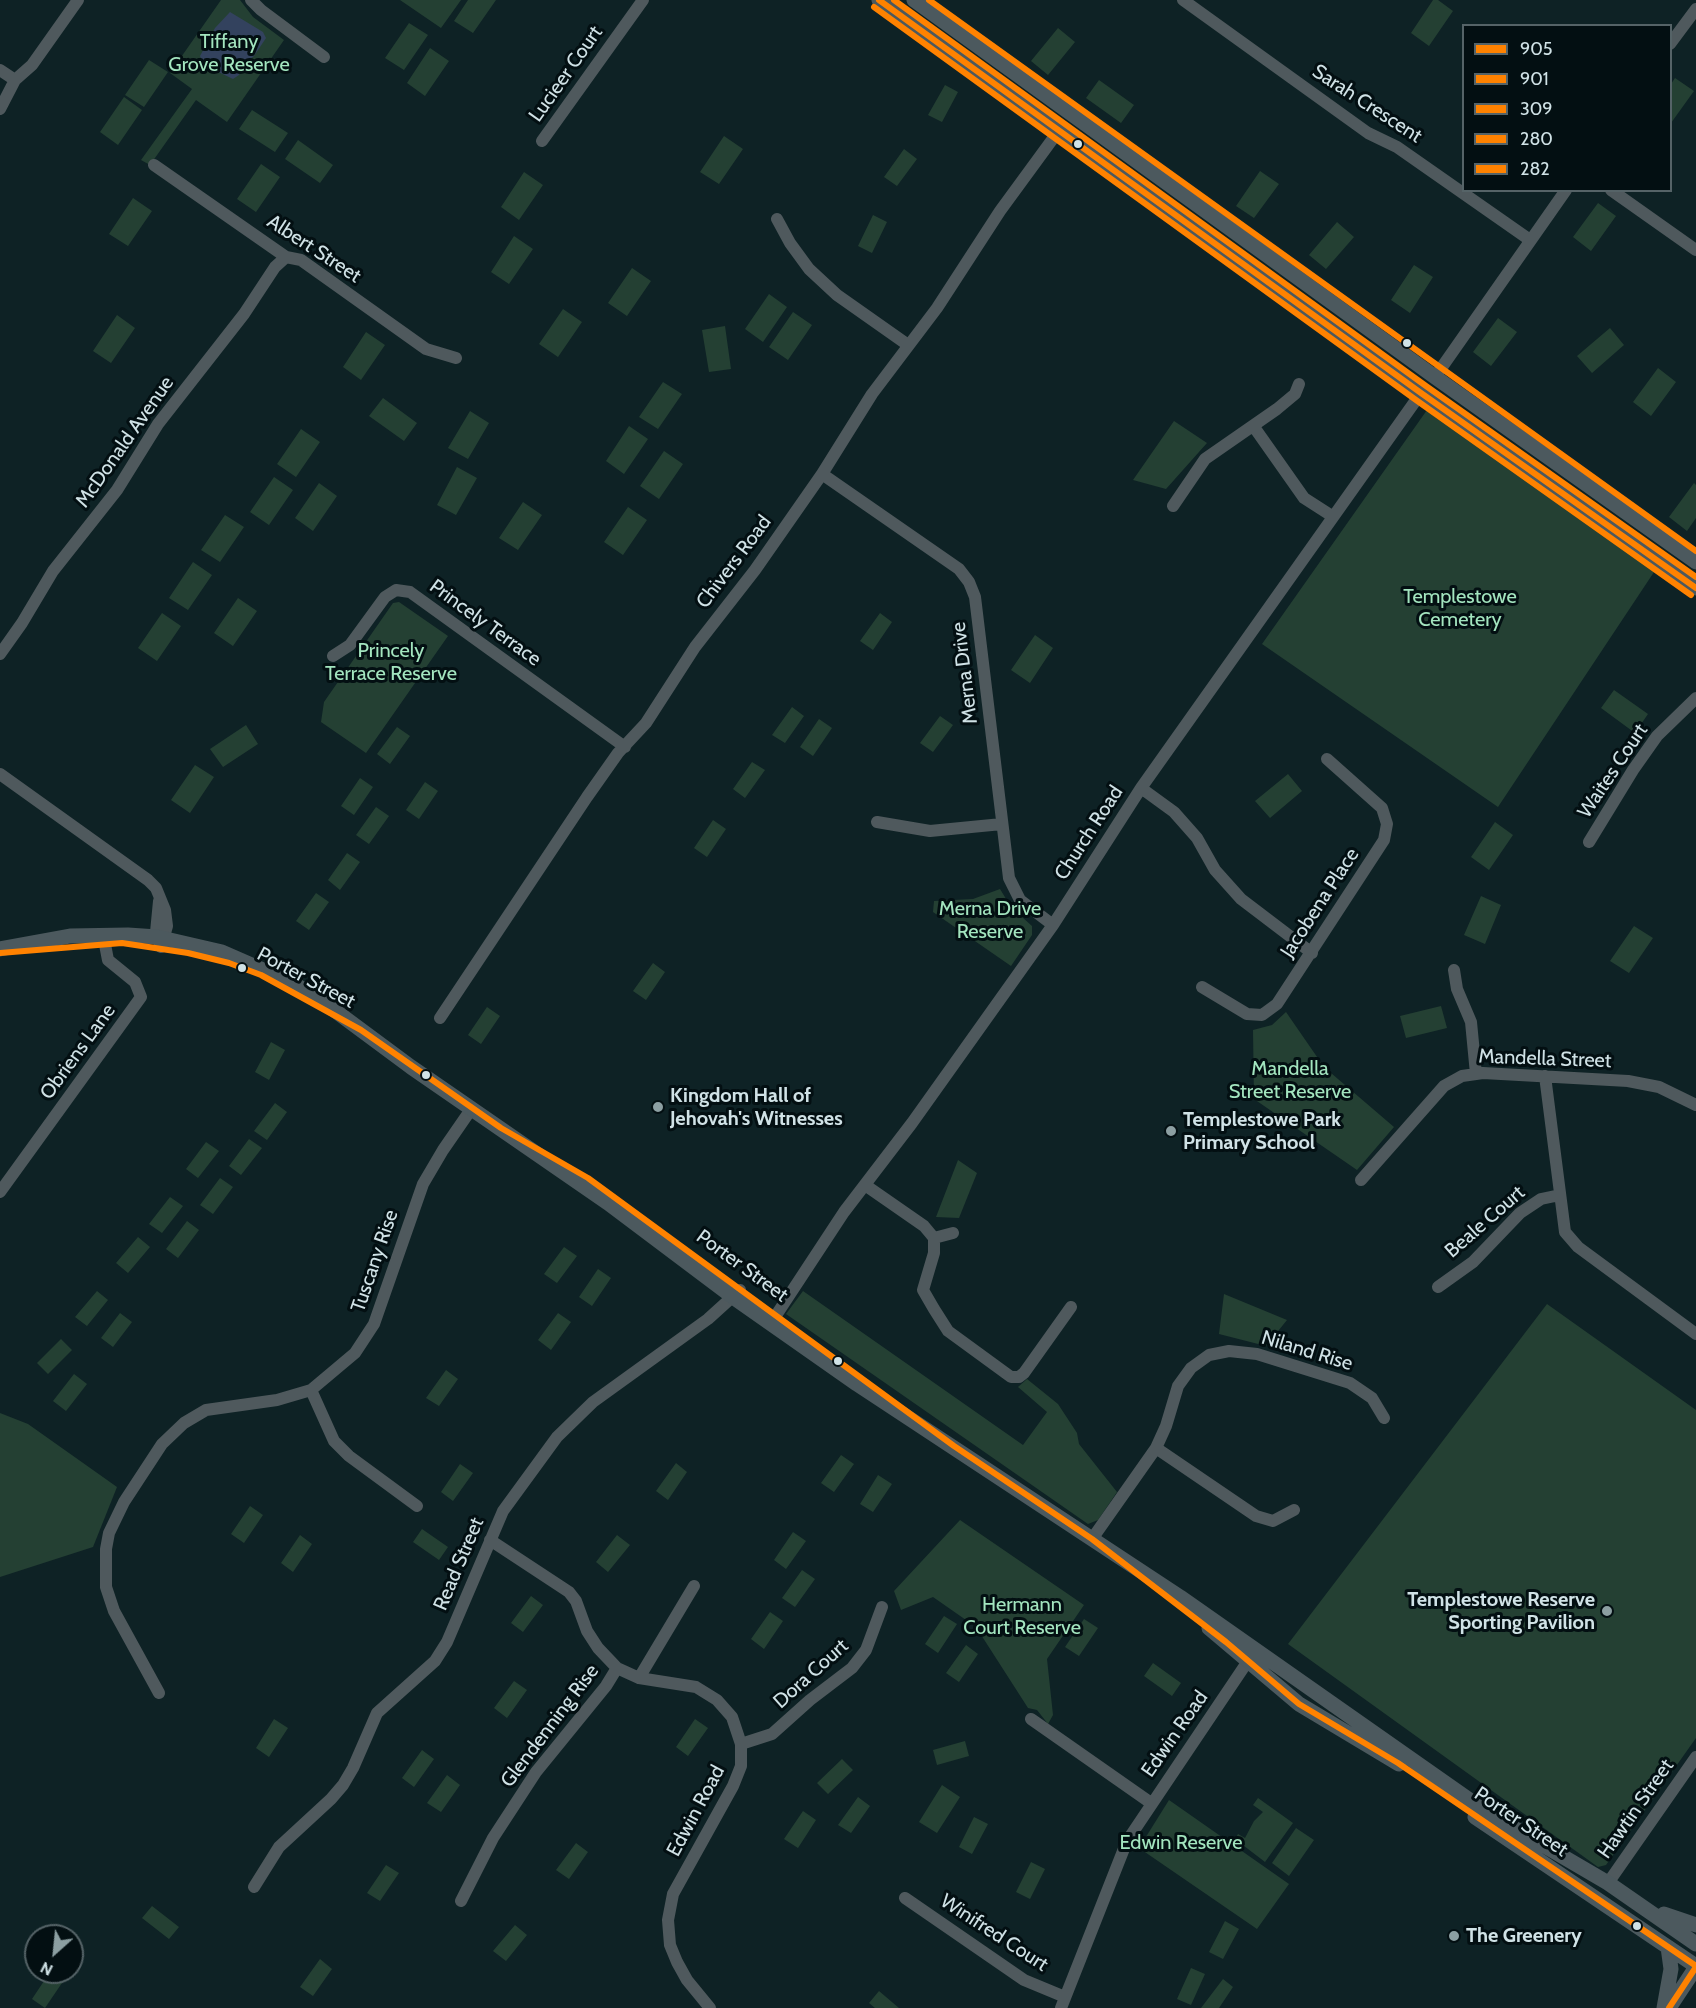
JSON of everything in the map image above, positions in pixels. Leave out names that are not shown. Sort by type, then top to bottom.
[{"type":"main road","points":[[879,0],[1060,129],[1329,327],[1696,588]]},
{"type":"main road","points":[[914,0],[1382,339],[1696,562]]},
{"type":"main road","points":[[1329,327],[1341,309]]},
{"type":"main road","points":[[1382,339],[1395,360],[1425,384],[1421,393]]},
{"type":"main road","name":"Porter Street","points":[[0,951],[42,939],[160,940],[222,952],[260,967],[326,1004],[501,1128],[588,1178],[773,1320],[1092,1539],[1252,1656],[1319,1696],[1491,1815],[1608,1883],[1696,1944]]},
{"type":"main road","name":"Porter Street","points":[[1252,1656],[1275,1685],[1319,1717],[1386,1755],[1696,1967]]},
{"type":"main road","points":[[1634,1900],[1696,1925]]},
{"type":"main road","points":[[1664,2008],[1671,1969],[1668,1947]]},
{"type":"main road","points":[[1669,2008],[1696,1967]]},
{"type":"street","points":[[0,109],[15,80],[32,64],[78,0]]},
{"type":"street","points":[[251,0],[324,57]]},
{"type":"street","name":"Lucieer Court","points":[[542,141],[643,0]]},
{"type":"street","name":"Sarah Crescent","points":[[1183,0],[1368,133],[1397,147],[1530,240]]},
{"type":"street","points":[[1672,43],[1696,9]]},
{"type":"street","points":[[0,70],[15,80]]},
{"type":"street","name":"Chivers Road","points":[[440,1018],[587,797],[646,723],[695,647],[755,570],[822,474],[872,394],[937,308],[994,220],[1060,129]]},
{"type":"street","name":"Albert Street","points":[[154,165],[286,257],[301,260],[426,349],[456,358]]},
{"type":"street","points":[[1435,377],[1565,192]]},
{"type":"street","points":[[1614,192],[1696,250]]},
{"type":"street","points":[[777,219],[790,243],[809,269],[837,295],[908,345]]},
{"type":"street","name":"McDonald Avenue","points":[[0,654],[22,623],[53,571],[117,490],[158,424],[244,314],[275,267],[286,257]]},
{"type":"street","points":[[1173,506],[1204,459],[1254,427],[1294,394],[1299,384]]},
{"type":"street","name":"Church Road","points":[[773,1320],[865,1185],[1053,925],[1141,788],[1421,393]]},
{"type":"street","points":[[1254,427],[1304,498],[1332,516]]},
{"type":"street","name":"Merna Drive","points":[[822,474],[959,569],[969,582],[975,597],[1009,878],[1020,900],[1053,925]]},
{"type":"street","name":"Princely Terrace","points":[[333,656],[350,645],[385,597],[396,590],[410,592],[625,747]]},
{"type":"street","name":"Waites Court","points":[[1589,842],[1633,770],[1657,736],[1696,698]]},
{"type":"street","name":"Jacobena Place","points":[[1202,987],[1247,1014],[1262,1015],[1278,1004],[1384,840],[1388,824],[1382,808],[1327,759]]},
{"type":"street","points":[[0,774],[139,872],[156,888],[167,920],[160,940]]},
{"type":"street","points":[[1141,788],[1174,812],[1197,838],[1215,870],[1240,899],[1312,953]]},
{"type":"street","points":[[877,822],[930,831],[1002,824]]},
{"type":"street","name":"Obriens Lane","points":[[0,1192],[141,997],[135,982],[108,960],[104,939]]},
{"type":"street","points":[[1454,970],[1457,989],[1472,1022],[1476,1074]]},
{"type":"street","name":"Mandella Street","points":[[1361,1180],[1444,1086],[1462,1076],[1476,1074],[1545,1076],[1628,1081],[1659,1087],[1696,1105]]},
{"type":"street","points":[[1545,1076],[1565,1232],[1578,1247],[1694,1328]]},
{"type":"street","name":"Tuscany Rise","points":[[159,1693],[114,1611],[105,1574],[109,1533],[138,1480],[162,1444],[184,1423],[206,1410],[276,1400],[310,1390],[345,1363],[374,1324],[423,1184],[472,1108]]},
{"type":"street","points":[[865,1185],[924,1226],[934,1238],[934,1253],[923,1290],[934,1310],[948,1331],[1011,1377],[1019,1377],[1024,1372],[1071,1307]]},
{"type":"street","name":"Beale Court","points":[[1438,1287],[1473,1262],[1520,1214],[1541,1199],[1560,1195]]},
{"type":"street","points":[[934,1238],[953,1233]]},
{"type":"street","name":"Read Street","points":[[254,1887],[279,1847],[325,1806],[343,1785],[377,1713],[435,1661],[447,1642],[490,1540],[510,1502],[556,1437],[574,1417],[708,1319],[737,1294]]},
{"type":"street","name":"Niland Rise","points":[[1092,1539],[1156,1448],[1166,1426],[1178,1386],[1191,1368],[1209,1355],[1230,1351],[1257,1354],[1350,1383],[1372,1398],[1384,1418]]},
{"type":"street","points":[[310,1390],[334,1441],[349,1456],[417,1506]]},
{"type":"street","points":[[1156,1448],[1256,1516],[1273,1521],[1294,1510]]},
{"type":"street","name":"Edwin Road","points":[[490,1540],[569,1592],[576,1600],[587,1631],[598,1648],[616,1668],[639,1678],[660,1683],[678,1683],[708,1693],[732,1717],[741,1744],[741,1766],[733,1786],[673,1894],[668,1920],[670,1945],[677,1962],[687,1980],[710,2008]]},
{"type":"street","points":[[639,1678],[694,1586]]},
{"type":"street","name":"Dora Court","points":[[741,1744],[772,1734],[810,1700],[852,1668],[866,1650],[882,1606]]},
{"type":"street","name":"Edwin Road","points":[[1063,2002],[1127,1841],[1252,1656]]},
{"type":"street","name":"Glendenning Rise","points":[[461,1901],[493,1838],[536,1772],[606,1686],[616,1668]]},
{"type":"street","points":[[1319,1696],[1313,1705],[1319,1717]]},
{"type":"street","points":[[1030,1719],[1151,1803]]},
{"type":"street","name":"Hawtin Street","points":[[1608,1883],[1696,1757]]},
{"type":"street","name":"Winifred Court","points":[[905,1898],[1024,1980],[1063,2002]]},
{"type":"green space","name":"Tiffany Grove Reserve","points":[[221,0],[240,0],[253,17],[284,40],[227,122],[196,100],[150,165],[141,160],[192,89],[170,73]]},
{"type":"green space","points":[[400,0],[461,0],[441,28]]},
{"type":"green space","points":[[468,0],[496,0],[473,33],[454,21]]},
{"type":"green space","points":[[1433,0],[1438,0],[1453,11],[1429,46],[1411,33]]},
{"type":"green space","points":[[409,23],[428,35],[404,70],[385,58]]},
{"type":"green space","points":[[1058,28],[1075,42],[1048,75],[1031,61]]},
{"type":"green space","points":[[430,48],[449,61],[425,96],[407,83]]},
{"type":"green space","points":[[149,60],[168,72],[144,107],[125,95]]},
{"type":"green space","points":[[1675,78],[1694,91],[1672,122],[1672,82]]},
{"type":"green space","points":[[1099,80],[1134,105],[1121,123],[1086,98]]},
{"type":"green space","points":[[945,85],[958,92],[942,122],[928,115]]},
{"type":"green space","points":[[124,97],[142,110],[118,145],[100,132]]},
{"type":"green space","points":[[252,110],[288,133],[275,152],[239,129]]},
{"type":"green space","points":[[724,136],[743,149],[719,184],[700,172]]},
{"type":"green space","points":[[298,140],[333,165],[320,183],[285,159]]},
{"type":"green space","points":[[904,149],[917,159],[897,186],[884,177]]},
{"type":"green space","points":[[261,164],[280,177],[256,212],[237,199]]},
{"type":"green space","points":[[1260,171],[1279,184],[1254,218],[1236,206]]},
{"type":"green space","points":[[524,172],[543,185],[519,220],[501,207]]},
{"type":"green space","points":[[133,198],[152,211],[128,246],[109,234]]},
{"type":"green space","points":[[1598,203],[1616,216],[1591,251],[1573,237]]},
{"type":"green space","points":[[873,215],[887,222],[872,253],[858,246]]},
{"type":"green space","points":[[1337,222],[1354,237],[1326,269],[1309,255]]},
{"type":"green space","points":[[514,236],[533,249],[509,284],[491,272]]},
{"type":"green space","points":[[1414,265],[1433,277],[1410,313],[1391,300]]},
{"type":"green space","points":[[632,268],[651,281],[627,316],[608,303]]},
{"type":"green space","points":[[769,294],[787,307],[763,342],[745,329]]},
{"type":"green space","points":[[563,309],[582,322],[558,357],[539,344]]},
{"type":"green space","points":[[793,312],[812,325],[788,360],[769,347]]},
{"type":"green space","points":[[117,315],[135,328],[111,363],[93,351]]},
{"type":"green space","points":[[1498,318],[1517,332],[1491,366],[1473,352]]},
{"type":"green space","points":[[725,326],[731,369],[709,372],[702,330]]},
{"type":"green space","points":[[1610,328],[1624,345],[1592,373],[1577,356]]},
{"type":"green space","points":[[366,332],[385,345],[361,380],[343,367]]},
{"type":"green space","points":[[1658,368],[1676,382],[1651,416],[1633,402]]},
{"type":"green space","points":[[663,382],[682,394],[658,429],[639,417]]},
{"type":"green space","points":[[383,398],[417,423],[404,441],[369,416]]},
{"type":"green space","name":"Templestowe Cemetery","points":[[1427,410],[1656,569],[1498,807],[1262,644]]},
{"type":"green space","points":[[470,411],[489,423],[468,459],[448,448]]},
{"type":"green space","points":[[1174,421],[1207,443],[1166,489],[1133,480]]},
{"type":"green space","points":[[629,426],[648,439],[624,474],[606,461]]},
{"type":"green space","points":[[301,429],[320,442],[296,477],[277,464]]},
{"type":"green space","points":[[664,451],[683,464],[659,499],[640,486]]},
{"type":"green space","points":[[457,467],[477,478],[456,515],[437,505]]},
{"type":"green space","points":[[274,477],[293,490],[269,525],[250,512]]},
{"type":"green space","points":[[319,483],[337,496],[313,531],[295,518]]},
{"type":"green space","points":[[1694,483],[1696,485],[1696,518],[1687,531],[1669,517]]},
{"type":"green space","points":[[523,502],[542,515],[518,550],[499,538]]},
{"type":"green space","points":[[628,507],[647,520],[623,555],[604,542]]},
{"type":"green space","points":[[225,515],[244,527],[220,562],[201,550]]},
{"type":"green space","points":[[193,562],[212,575],[188,610],[169,598]]},
{"type":"green space","points":[[238,598],[257,611],[233,646],[214,633]]},
{"type":"green space","name":"Princely Terrace Reserve","points":[[399,602],[448,636],[366,753],[321,722],[324,702],[393,603]]},
{"type":"green space","points":[[162,613],[181,626],[157,661],[138,648]]},
{"type":"green space","points":[[880,613],[892,622],[873,650],[860,641]]},
{"type":"green space","points":[[1035,635],[1053,648],[1030,683],[1011,670]]},
{"type":"green space","points":[[1614,690],[1648,714],[1635,733],[1601,708]]},
{"type":"green space","points":[[792,707],[804,716],[785,743],[772,735]]},
{"type":"green space","points":[[940,716],[953,725],[933,752],[920,743]]},
{"type":"green space","points":[[819,719],[832,728],[813,756],[800,747]]},
{"type":"green space","points":[[246,725],[258,744],[223,767],[210,749]]},
{"type":"green space","points":[[397,727],[410,736],[390,764],[377,754]]},
{"type":"green space","points":[[752,762],[765,770],[745,798],[733,789]]},
{"type":"green space","points":[[195,765],[214,777],[190,813],[171,800]]},
{"type":"green space","points":[[1288,774],[1302,791],[1270,818],[1255,801]]},
{"type":"green space","points":[[360,778],[373,787],[354,815],[341,806]]},
{"type":"green space","points":[[425,782],[438,791],[419,819],[406,810]]},
{"type":"green space","points":[[376,807],[389,816],[369,844],[356,835]]},
{"type":"green space","points":[[713,820],[726,829],[707,857],[694,848]]},
{"type":"green space","points":[[1495,822],[1513,835],[1489,870],[1471,857]]},
{"type":"green space","points":[[347,853],[360,862],[340,890],[328,880]]},
{"type":"green space","name":"Merna Drive Reserve","points":[[1000,889],[1011,907],[1032,926],[1032,935],[1011,966],[933,912],[934,901],[973,899]]},
{"type":"green space","points":[[316,893],[329,902],[309,930],[296,921]]},
{"type":"green space","points":[[1481,896],[1501,905],[1485,944],[1464,935]]},
{"type":"green space","points":[[1634,926],[1653,938],[1629,973],[1610,961]]},
{"type":"green space","points":[[653,963],[665,972],[646,1000],[633,991]]},
{"type":"green space","points":[[1441,1006],[1447,1028],[1406,1038],[1400,1016]]},
{"type":"green space","points":[[487,1007],[500,1016],[481,1044],[468,1035]]},
{"type":"green space","name":"Mandella Street Reserve","points":[[1286,1012],[1324,1067],[1394,1127],[1357,1170],[1254,1099],[1253,1030],[1272,1025]]},
{"type":"green space","points":[[271,1042],[285,1050],[269,1080],[255,1072]]},
{"type":"green space","points":[[275,1103],[287,1112],[267,1140],[254,1131]]},
{"type":"green space","points":[[249,1139],[262,1148],[241,1175],[229,1166]]},
{"type":"green space","points":[[206,1142],[219,1151],[198,1178],[186,1169]]},
{"type":"green space","points":[[958,1160],[977,1173],[959,1218],[936,1217]]},
{"type":"green space","points":[[220,1178],[233,1187],[213,1214],[200,1205]]},
{"type":"green space","points":[[170,1197],[183,1206],[162,1233],[149,1224]]},
{"type":"green space","points":[[187,1221],[199,1230],[178,1258],[166,1249]]},
{"type":"green space","points":[[138,1237],[150,1247],[128,1273],[116,1263]]},
{"type":"green space","points":[[564,1247],[577,1256],[557,1283],[544,1274]]},
{"type":"green space","points":[[598,1269],[611,1278],[592,1306],[579,1297]]},
{"type":"green space","points":[[97,1291],[108,1300],[87,1326],[75,1317]]},
{"type":"green space","points":[[803,1291],[1023,1445],[1047,1412],[1018,1387],[1027,1379],[1058,1404],[1077,1433],[1079,1444],[1117,1492],[1098,1520],[1088,1524],[786,1314]]},
{"type":"green space","points":[[1224,1294],[1287,1320],[1266,1346],[1219,1334]]},
{"type":"green space","points":[[1547,1304],[1696,1410],[1696,1738],[1606,1865],[1598,1867],[1288,1644]]},
{"type":"green space","points":[[120,1313],[132,1322],[113,1347],[101,1338]]},
{"type":"green space","points":[[558,1313],[571,1322],[551,1350],[538,1340]]},
{"type":"green space","points":[[61,1339],[72,1350],[48,1374],[37,1363]]},
{"type":"green space","points":[[446,1370],[458,1379],[439,1406],[426,1398]]},
{"type":"green space","points":[[74,1374],[87,1384],[66,1411],[53,1401]]},
{"type":"green space","points":[[0,1413],[28,1424],[117,1487],[93,1547],[0,1577]]},
{"type":"green space","points":[[841,1455],[854,1464],[834,1492],[821,1483]]},
{"type":"green space","points":[[676,1463],[687,1472],[668,1500],[656,1491]]},
{"type":"green space","points":[[460,1464],[473,1473],[453,1501],[441,1492]]},
{"type":"green space","points":[[878,1475],[892,1484],[873,1512],[860,1504]]},
{"type":"green space","points":[[250,1506],[263,1515],[244,1543],[231,1534]]},
{"type":"green space","name":"Hermann Court Reserve","points":[[960,1520],[1084,1605],[1047,1659],[1053,1715],[1048,1724],[1037,1710],[1028,1708],[976,1627],[933,1597],[901,1610],[894,1591]]},
{"type":"green space","points":[[422,1529],[448,1547],[439,1560],[413,1542]]},
{"type":"green space","points":[[793,1532],[806,1541],[786,1569],[774,1560]]},
{"type":"green space","points":[[300,1535],[312,1544],[293,1572],[281,1563]]},
{"type":"green space","points":[[617,1535],[630,1545],[608,1572],[596,1562]]},
{"type":"green space","points":[[802,1570],[815,1579],[795,1607],[782,1598]]},
{"type":"green space","points":[[531,1596],[543,1605],[523,1632],[511,1623]]},
{"type":"green space","points":[[770,1612],[783,1621],[764,1649],[751,1639]]},
{"type":"green space","points":[[944,1616],[957,1624],[938,1653],[925,1644]]},
{"type":"green space","points":[[1084,1619],[1098,1628],[1079,1656],[1065,1647]]},
{"type":"green space","points":[[966,1645],[978,1654],[959,1682],[946,1673]]},
{"type":"green space","points":[[1153,1663],[1181,1683],[1172,1696],[1144,1676]]},
{"type":"green space","points":[[514,1681],[527,1690],[507,1718],[494,1708]]},
{"type":"green space","points":[[274,1719],[288,1728],[269,1757],[256,1748]]},
{"type":"green space","points":[[695,1719],[708,1728],[688,1756],[676,1747]]},
{"type":"green space","points":[[965,1741],[969,1756],[937,1765],[933,1750]]},
{"type":"green space","points":[[422,1750],[434,1759],[414,1787],[402,1778]]},
{"type":"green space","points":[[842,1759],[853,1770],[828,1794],[817,1783]]},
{"type":"green space","points":[[447,1775],[460,1785],[441,1812],[427,1803]]},
{"type":"green space","points":[[942,1785],[960,1797],[937,1833],[919,1822]]},
{"type":"green space","points":[[858,1797],[870,1806],[851,1833],[838,1825]]},
{"type":"green space","points":[[1258,1798],[1293,1823],[1265,1862],[1235,1839],[1238,1834],[1245,1838],[1254,1821],[1263,1812],[1253,1805]]},
{"type":"green space","name":"Edwin Reserve","points":[[1169,1800],[1289,1884],[1257,1929],[1139,1848]]},
{"type":"green space","points":[[803,1811],[816,1820],[798,1848],[784,1839]]},
{"type":"green space","points":[[974,1817],[988,1824],[972,1854],[959,1847]]},
{"type":"green space","points":[[1296,1828],[1314,1840],[1289,1876],[1272,1863]]},
{"type":"green space","points":[[576,1843],[588,1852],[569,1879],[556,1870]]},
{"type":"green space","points":[[1031,1862],[1045,1869],[1030,1899],[1016,1892]]},
{"type":"green space","points":[[386,1865],[399,1873],[380,1901],[367,1893]]},
{"type":"green space","points":[[152,1906],[179,1927],[169,1939],[142,1918]]},
{"type":"green space","points":[[1225,1921],[1239,1929],[1223,1959],[1209,1952]]},
{"type":"green space","points":[[515,1925],[527,1935],[506,1961],[493,1951]]},
{"type":"green space","points":[[320,1959],[332,1969],[313,1996],[300,1987]]},
{"type":"green space","points":[[1191,1968],[1205,1974],[1191,2005],[1177,1999]]},
{"type":"green space","points":[[1223,1979],[1233,1987],[1219,2008],[1201,2008]]},
{"type":"green space","points":[[42,1984],[61,1984],[45,2008],[32,1999]]},
{"type":"green space","points":[[879,1991],[899,2008],[875,2008],[869,2003]]},
{"type":"water","points":[[230,12],[263,32],[266,38],[254,56],[244,64],[239,75],[233,79],[204,65],[200,56],[215,28]]},
{"type":"transit line","name":"901","points":[[879,0],[1421,393],[1696,588]]},
{"type":"transit line","name":"280","points":[[894,0],[1426,386],[1696,577]]},
{"type":"transit line","name":"282","points":[[929,0],[1696,551]]},
{"type":"transit line","name":"309","points":[[874,7],[1416,400],[1691,595]]},
{"type":"transit line","name":"905","points":[[0,953],[122,943],[188,953],[229,963],[261,975],[361,1030],[501,1128],[588,1178],[954,1446],[1092,1539],[1226,1642],[1299,1704],[1398,1763],[1696,1966]]},
{"type":"transit line","name":"901","points":[[1669,2008],[1696,1967]]},
{"type":"place","name":"Kingdom Hall of Jehovah's Witnesses","points":[[658,1107]]},
{"type":"place","name":"Templestowe Park Primary School","points":[[1171,1131]]},
{"type":"place","name":"Templestowe Reserve Sporting Pavilion","points":[[1607,1611]]},
{"type":"place","name":"The Greenery","points":[[1454,1936]]}]
